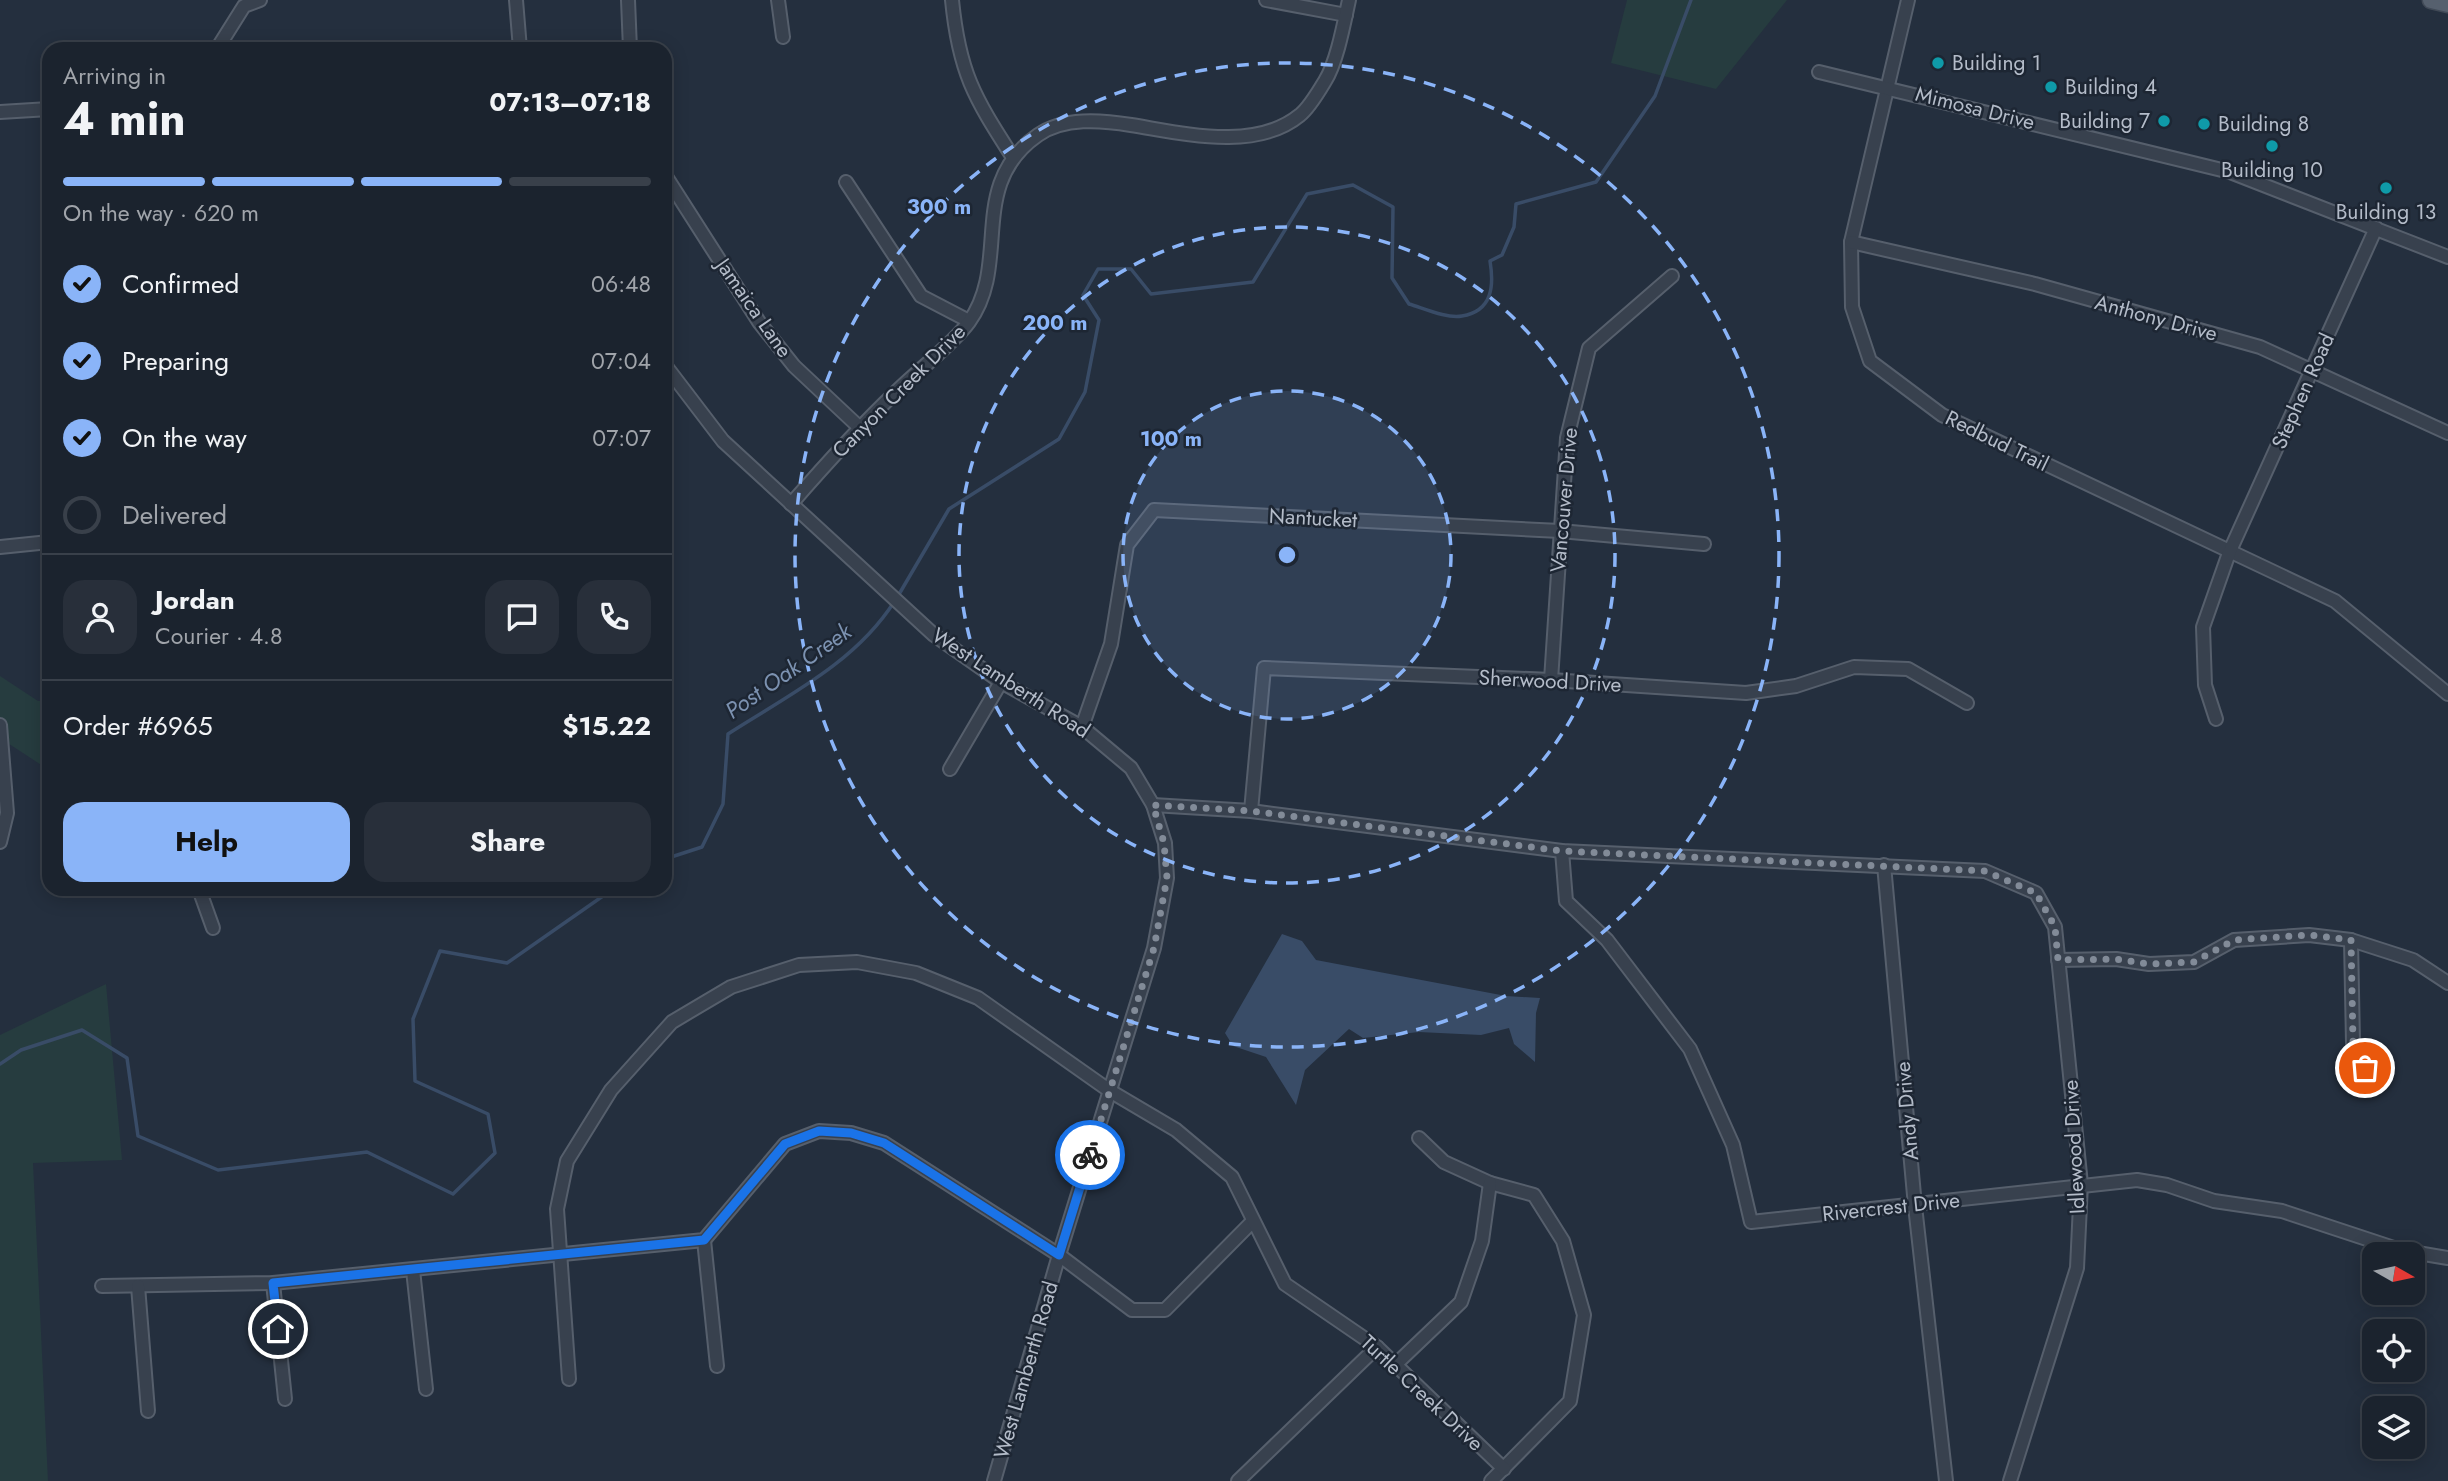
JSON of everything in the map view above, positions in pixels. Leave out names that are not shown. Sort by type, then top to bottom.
[{"type":"main road","points":[[2431,0],[2448,4]]},
{"type":"street","points":[[221,42],[242,3],[260,0]]},
{"type":"street","points":[[516,0],[519,42]]},
{"type":"street","points":[[628,0],[630,42]]},
{"type":"street","points":[[778,0],[783,37]]},
{"type":"street","points":[[952,0],[956,43],[968,82],[1012,156]]},
{"type":"street","points":[[1266,0],[1346,15]]},
{"type":"street","name":"Canyon Creek Drive","points":[[791,504],[859,427],[969,321],[986,280],[993,199],[1012,156],[1040,133],[1071,122],[1106,121],[1202,137],[1236,138],[1268,131],[1301,115],[1327,79],[1349,0]]},
{"type":"street","name":"Redbud Trail","points":[[1908,0],[1851,242],[1852,307],[1870,361],[1942,415],[2335,601],[2448,694]]},
{"type":"street","name":"Mimosa Drive","points":[[1819,72],[1886,86],[2230,172],[2448,257]]},
{"type":"street","points":[[0,112],[42,109]]},
{"type":"street","points":[[846,182],[921,296],[969,321]]},
{"type":"street","name":"Jamaica Lane","points":[[672,186],[759,321],[794,366],[859,427]]},
{"type":"street","name":"Stephen Road","points":[[2216,719],[2205,685],[2203,626],[2229,553],[2376,228]]},
{"type":"street","name":"Anthony Drive","points":[[1851,242],[2035,284],[2260,347],[2448,433]]},
{"type":"street","name":"Vancouver Drive","points":[[1551,680],[1567,438],[1589,348],[1672,276]]},
{"type":"street","name":"West Lamberth Road","points":[[672,374],[723,441],[883,590],[934,635],[1001,682],[1082,727],[1130,768],[1153,805],[1164,843],[1167,878],[1154,948],[1059,1255],[994,1481]]},
{"type":"street","name":"Nantucket","points":[[1082,727],[1111,644],[1127,545],[1154,510],[1560,531],[1704,544]]},
{"type":"street","points":[[0,547],[42,543]]},
{"type":"street","name":"Sherwood Drive","points":[[1251,811],[1264,668],[1551,680],[1746,693],[1796,686],[1854,667],[1908,669],[1967,703]]},
{"type":"street","points":[[950,769],[1001,682]]},
{"type":"street","points":[[0,725],[7,813],[0,842]]},
{"type":"street","points":[[1153,805],[1251,811],[1562,851],[1884,865]]},
{"type":"street","name":"Rivercrest Drive","points":[[1562,851],[1566,901],[1607,940],[1690,1049],[1732,1145],[1751,1222],[2137,1180],[2167,1185],[2214,1201],[2282,1211],[2400,1250],[2448,1258]]},
{"type":"street","name":"Idlewood Drive","points":[[1884,865],[1985,871],[2036,893],[2055,927],[2081,1184],[2077,1268],[2010,1481]]},
{"type":"street","name":"Andy Drive","points":[[1884,865],[1915,1206],[1946,1481]]},
{"type":"street","points":[[202,896],[213,928]]},
{"type":"street","points":[[2058,960],[2116,959],[2149,964],[2194,962],[2234,940],[2309,935],[2351,940],[2413,960],[2448,983]]},
{"type":"street","points":[[2351,940],[2353,1042],[2365,1068]]},
{"type":"street","name":"Turtle Creek Drive","points":[[569,1379],[556,1209],[567,1161],[611,1090],[671,1022],[732,987],[787,968],[857,962],[916,973],[978,998],[1110,1091],[1176,1130],[1233,1177],[1284,1284],[1377,1347],[1504,1469]]},
{"type":"street","points":[[102,1286],[273,1283],[559,1257],[704,1240],[785,1144],[819,1131],[851,1133],[884,1143],[1059,1255],[1132,1310],[1165,1310],[1253,1222]]},
{"type":"street","points":[[1419,1138],[1444,1162],[1490,1183],[1534,1195],[1563,1241],[1584,1315],[1570,1401],[1491,1481]]},
{"type":"street","points":[[1395,1365],[1461,1302],[1482,1241],[1490,1183]]},
{"type":"street","points":[[704,1240],[717,1366]]},
{"type":"street","points":[[413,1270],[426,1390]]},
{"type":"street","points":[[273,1283],[285,1398]]},
{"type":"street","points":[[138,1286],[148,1412]]},
{"type":"street","points":[[1238,1481],[1377,1347]]},
{"type":"green space","points":[[1627,0],[1787,0],[1716,89],[1611,63]]},
{"type":"green space","points":[[0,676],[42,701],[42,765],[0,738]]},
{"type":"green space","points":[[106,984],[122,1160],[33,1163],[48,1481],[0,1481],[0,1035]]},
{"type":"water","points":[[1282,934],[1302,941],[1316,960],[1506,996],[1540,998],[1536,1013],[1535,1062],[1514,1044],[1509,1028],[1481,1035],[1419,1032],[1363,1038],[1349,1029],[1305,1070],[1296,1105],[1266,1057],[1233,1046],[1225,1033]]},
{"type":"waterway","name":"Post Oak Creek","points":[[898,596],[949,509],[1059,439],[1085,392],[1099,320],[1083,295],[1098,269],[1131,269],[1151,294],[1253,282],[1307,194],[1353,185],[1393,207],[1392,278],[1409,304],[1449,316],[1472,313],[1480,309],[1489,296],[1492,279],[1490,261],[1502,255],[1514,227],[1516,204],[1596,182],[1655,96],[1691,0]]},
{"type":"waterway","name":"Post Oak Creek","points":[[672,857],[702,847],[723,804],[728,734],[840,661],[878,624],[894,602]]},
{"type":"waterway","name":"Post Oak Creek","points":[[0,1064],[21,1050],[82,1030],[127,1058],[138,1136],[218,1170],[367,1152],[453,1194],[495,1153],[488,1114],[415,1081],[413,1019],[440,951],[507,963],[603,896]]},
{"type":"way so far","points":[[1090,1155],[1154,948],[1167,878],[1164,843],[1153,805],[1251,811],[1562,851],[1985,871],[2036,893],[2055,927],[2058,960],[2116,959],[2149,964],[2194,962],[2234,940],[2309,935],[2351,940],[2353,1042],[2365,1068]]},
{"type":"place","name":"Building 1","points":[[1938,63]]},
{"type":"place","name":"Building 4","points":[[2051,87]]},
{"type":"place","name":"Building 7","points":[[2164,121]]},
{"type":"place","name":"Building 8","points":[[2204,124]]},
{"type":"place","name":"Building 10","points":[[2272,146]]},
{"type":"place","name":"Building 13","points":[[2386,188]]},
{"type":"route","points":[[278,1329],[273,1283],[559,1257],[704,1240],[785,1144],[819,1131],[851,1133],[884,1143],[1059,1255],[1090,1155]]}]
